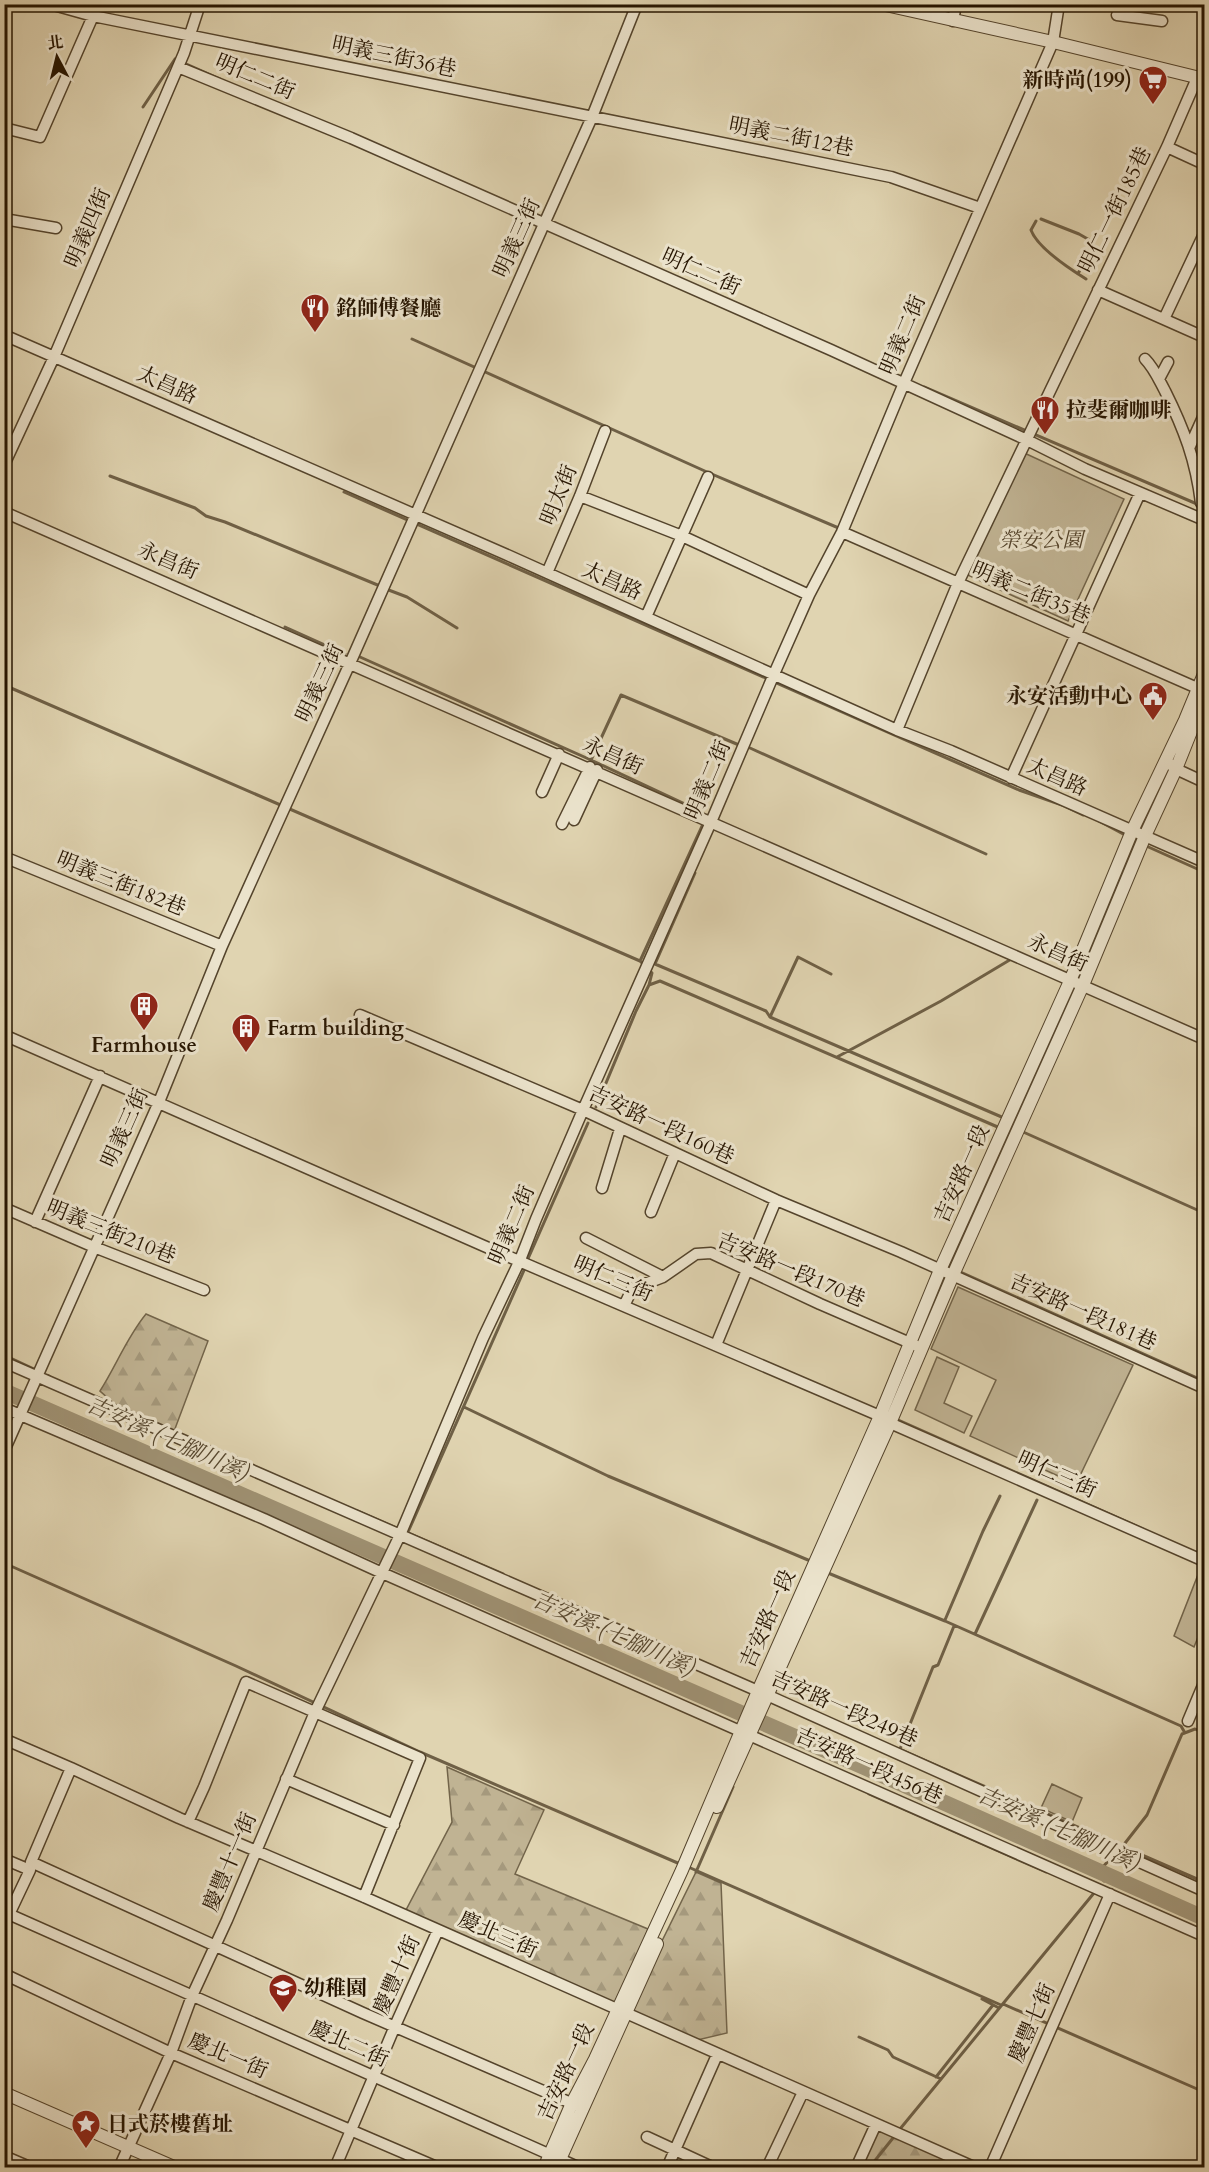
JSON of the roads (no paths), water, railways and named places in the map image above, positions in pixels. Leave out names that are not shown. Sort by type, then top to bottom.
[{"type":"street","name":"明義三街36巷","points":[[50,4],[93,16],[592,117]]},
{"type":"street","name":"明義四街","points":[[4,465],[54,357],[178,66],[200,4]]},
{"type":"street","name":"明義三街","points":[[4,1451],[159,1102],[222,946],[592,117],[637,4]]},
{"type":"street","points":[[881,4],[1053,42],[1201,79]]},
{"type":"street","points":[[953,21],[956,4]]},
{"type":"street","name":"明義二街","points":[[380,1572],[400,1534],[483,1338],[520,1260],[583,1110],[809,595],[842,532],[904,383],[1053,42],[1059,4]]},
{"type":"street","points":[[1117,15],[1162,21]]},
{"type":"street","points":[[4,128],[40,137],[93,16]]},
{"type":"street","name":"明仁二街","points":[[178,66],[351,138],[904,383],[1140,494],[1204,520]]},
{"type":"street","name":"明仁一街185巷","points":[[897,730],[958,583],[1201,79]]},
{"type":"street","name":"明義二街12巷","points":[[592,117],[891,177],[980,208]]},
{"type":"street","points":[[1167,147],[1204,164]]},
{"type":"street","points":[[4,219],[56,228]]},
{"type":"street","points":[[1164,319],[1204,234]]},
{"type":"street","points":[[1098,291],[1204,338]]},
{"type":"street","name":"太昌路","points":[[4,335],[547,573],[897,730],[1204,862]]},
{"type":"street","points":[[1145,359],[1159,379],[1190,446],[1201,503]]},
{"type":"street","points":[[1159,379],[1168,362]]},
{"type":"street","points":[[1190,446],[1204,415]]},
{"type":"street","name":"明太街","points":[[547,573],[605,431]]},
{"type":"street","points":[[646,617],[708,477]]},
{"type":"street","points":[[1011,778],[1140,494]]},
{"type":"street","points":[[580,496],[682,536],[809,595]]},
{"type":"street","name":"永昌街","points":[[4,512],[351,661],[1204,1039]]},
{"type":"street","name":"明義二街35巷","points":[[842,532],[1076,633],[1203,692]]},
{"type":"street","name":"吉安路一段","points":[[946,1273],[1083,986],[1171,765],[1203,692],[1204,674]]},
{"type":"street","points":[[542,792],[559,754]]},
{"type":"street","points":[[1171,765],[1204,782]]},
{"type":"street","name":"吉安路一段","points":[[544,2168],[555,2160],[572,2104],[622,2011],[682,1870],[885,1419],[1132,831],[1171,765]]},
{"type":"street","points":[[574,820],[594,768]]},
{"type":"street","points":[[562,824],[594,768]]},
{"type":"street","name":"明義三街182巷","points":[[4,857],[222,946]]},
{"type":"street","name":"吉安路一段160巷","points":[[360,1014],[583,1110],[776,1200],[825,1219],[946,1273]]},
{"type":"street","name":"明仁三街","points":[[4,1035],[885,1419],[1204,1561]]},
{"type":"street","points":[[35,1222],[100,1076]]},
{"type":"street","points":[[602,1188],[620,1129]]},
{"type":"street","points":[[651,1212],[675,1153]]},
{"type":"street","points":[[716,1345],[776,1200]]},
{"type":"street","name":"明義三街210巷","points":[[4,1208],[94,1247],[204,1290]]},
{"type":"street","points":[[586,1238],[663,1277]]},
{"type":"street","name":"吉安路一段170巷","points":[[624,1305],[632,1289],[663,1277],[696,1254],[711,1253],[820,1304],[916,1345]]},
{"type":"street","name":"吉安路一段181巷","points":[[946,1273],[1204,1388]]},
{"type":"street","name":"吉安路一段249巷","points":[[4,1362],[400,1534],[1204,1891]]},
{"type":"street","name":"吉安路一段456巷","points":[[4,1408],[273,1523],[1204,1936]]},
{"type":"street","name":"慶豐十一街","points":[[119,2168],[171,2053],[192,1996],[315,1712],[380,1572]]},
{"type":"street","points":[[188,1822],[246,1682],[420,1758],[364,1897]]},
{"type":"street","points":[[1188,1721],[1204,1683]]},
{"type":"street","name":"慶北三街","points":[[4,1739],[976,2168]]},
{"type":"street","points":[[4,1925],[7,1913],[31,1866],[71,1768]]},
{"type":"street","points":[[286,1779],[394,1825]]},
{"type":"street","points":[[4,1859],[31,1866],[136,1910],[572,2104]]},
{"type":"street","name":"慶豐七街","points":[[990,2168],[1110,1894]]},
{"type":"street","name":"慶北二街","points":[[7,1913],[374,2076],[555,2160],[580,2168]]},
{"type":"street","name":"慶豐十街","points":[[335,2168],[438,1930]]},
{"type":"street","name":"慶北一街","points":[[4,1974],[171,2053],[439,2168]]},
{"type":"street","points":[[667,2168],[717,2055]]},
{"type":"street","points":[[767,2168],[803,2092]]},
{"type":"street","points":[[4,2093],[176,2168]]},
{"type":"street","points":[[856,2168],[876,2124]]},
{"type":"street","points":[[647,2137],[714,2168]]},
{"type":"street","points":[[4,2156],[32,2168]]},
{"type":"waterway","points":[[624,4],[633,8]]},
{"type":"waterway","points":[[175,59],[220,79]]},
{"type":"waterway","points":[[143,107],[175,59]]},
{"type":"waterway","points":[[1041,219],[1093,242],[1078,274]]},
{"type":"waterway","points":[[1036,221],[1031,230],[1034,237],[1055,257],[1086,279]]},
{"type":"waterway","points":[[412,339],[707,472],[841,529]]},
{"type":"waterway","points":[[924,387],[1204,507]]},
{"type":"waterway","points":[[110,476],[195,508],[206,516],[380,586]]},
{"type":"waterway","points":[[344,492],[768,679]]},
{"type":"waterway","points":[[386,589],[407,597],[457,628]]},
{"type":"waterway","points":[[285,627],[345,654]]},
{"type":"waterway","points":[[360,657],[700,811]]},
{"type":"waterway","points":[[774,682],[1019,790],[1083,815]]},
{"type":"waterway","points":[[4,685],[640,961],[652,973],[649,985],[596,1107]]},
{"type":"waterway","points":[[591,760],[621,695],[739,745]]},
{"type":"waterway","points":[[750,748],[986,854]]},
{"type":"waterway","points":[[1099,821],[1125,835]]},
{"type":"waterway","points":[[640,961],[704,822]]},
{"type":"waterway","points":[[1144,845],[1204,872]]},
{"type":"waterway","points":[[695,873],[655,964],[766,1011],[770,1017],[1004,1118]]},
{"type":"waterway","points":[[1033,947],[1044,938]]},
{"type":"waterway","points":[[770,1017],[798,957],[831,974]]},
{"type":"waterway","points":[[837,1057],[941,1001],[1013,958]]},
{"type":"waterway","points":[[649,985],[660,981],[1000,1128]]},
{"type":"waterway","points":[[527,1261],[588,1123]]},
{"type":"waterway","points":[[1021,1131],[1204,1213]]},
{"type":"waterway","points":[[408,1532],[525,1268]]},
{"type":"waterway","points":[[958,1271],[1204,1381]]},
{"type":"waterway","points":[[4,1355],[49,1376]]},
{"type":"waterway","name":"吉安溪 (七腳川溪)","points":[[4,1391],[1204,1918]]},
{"type":"waterway","points":[[464,1407],[608,1476],[808,1560]]},
{"type":"waterway","points":[[896,1419],[1143,1529]]},
{"type":"waterway","points":[[945,1620],[1000,1496]]},
{"type":"waterway","points":[[975,1634],[1037,1500]]},
{"type":"waterway","points":[[357,1511],[503,1574]]},
{"type":"waterway","points":[[4,1563],[236,1666],[420,1752],[680,1864]]},
{"type":"waterway","points":[[828,1573],[945,1621],[1181,1726],[1185,1733]]},
{"type":"waterway","points":[[900,1749],[933,1667],[938,1665],[954,1626]]},
{"type":"waterway","points":[[1122,1847],[1147,1815],[1182,1734],[1195,1729],[1204,1733]]},
{"type":"waterway","points":[[901,1750],[1204,1882]]},
{"type":"waterway","points":[[696,1872],[733,1787]]},
{"type":"waterway","points":[[869,1794],[1046,1872]]},
{"type":"waterway","points":[[1099,1871],[1113,1856]]},
{"type":"waterway","points":[[686,1866],[1001,2005]]},
{"type":"waterway","name":"吉安溪 (七腳川溪)","points":[[1104,1881],[1107,1875]]},
{"type":"waterway","points":[[900,2129],[1094,1893]]},
{"type":"waterway","points":[[982,1999],[999,2008]]},
{"type":"waterway","points":[[1003,2004],[1204,2092]]},
{"type":"waterway","points":[[936,2077],[993,2005]]},
{"type":"waterway","points":[[859,2037],[888,2050],[893,2057],[941,2079]]},
{"type":"waterway","points":[[869,2168],[893,2138]]},
{"type":"place","name":"新時尚(199)","points":[[1153,106]]},
{"type":"place","name":"銘師傅餐廳","points":[[315,334]]},
{"type":"place","name":"拉斐爾咖啡","points":[[1045,436]]},
{"type":"place","name":"永安活動中心","points":[[1153,722]]},
{"type":"place","name":"Farmhouse","points":[[144,1032]]},
{"type":"place","name":"Farm building","points":[[246,1054]]},
{"type":"place","name":"幼稚園","points":[[283,2014]]},
{"type":"place","name":"日式菸樓舊址","points":[[86,2150]]},
{"type":"park label","name":"榮安公園","points":[[1041,540]]}]
